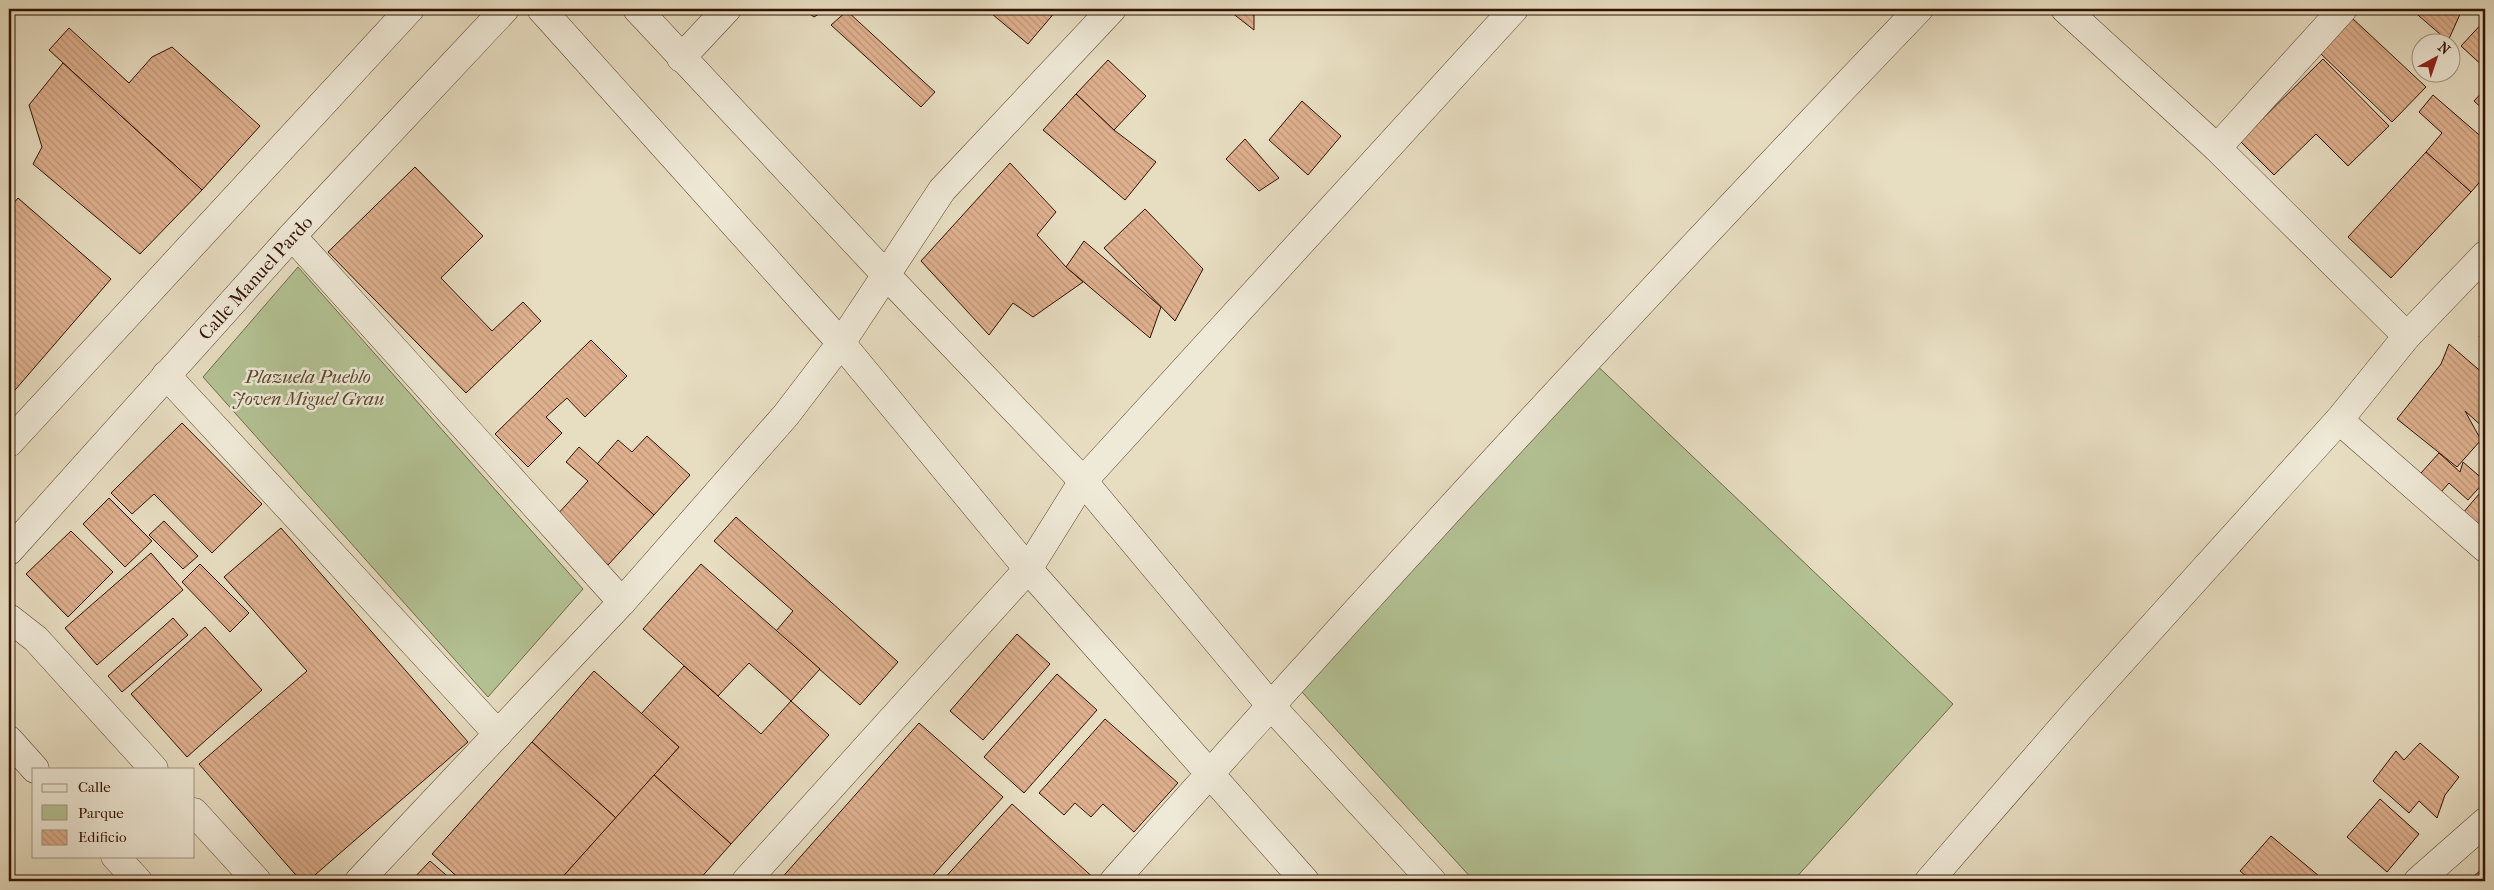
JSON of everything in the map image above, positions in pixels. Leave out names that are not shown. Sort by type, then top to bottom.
[{"type":"street","points":[[9,443],[410,9]]},
{"type":"street","name":"Calle Manuel Pardo","points":[[9,551],[292,236],[505,9]]},
{"type":"street","points":[[541,9],[841,343],[1028,569],[1305,881]]},
{"type":"street","points":[[637,9],[681,58],[1083,481],[1271,706],[1432,881]]},
{"type":"street","points":[[681,58],[727,9]]},
{"type":"street","points":[[359,881],[622,602],[786,416],[841,343],[942,190],[1112,9]]},
{"type":"street","points":[[746,881],[1028,569],[1083,481],[1514,9]]},
{"type":"street","points":[[1114,881],[1271,706],[1712,225],[1919,9]]},
{"type":"street","points":[[2065,9],[2217,148],[2407,336]]},
{"type":"street","points":[[2217,148],[2343,9]]},
{"type":"street","points":[[292,236],[622,602]]},
{"type":"street","points":[[1929,881],[2080,707],[2339,420],[2407,336],[2485,255]]},
{"type":"street","points":[[166,376],[498,734]]},
{"type":"street","points":[[2339,420],[2485,548]]},
{"type":"street","points":[[9,618],[36,640],[153,768]]},
{"type":"street","points":[[9,740],[34,768]]},
{"type":"street","points":[[195,813],[257,881]]},
{"type":"street","points":[[2418,881],[2485,822]]},
{"type":"street","points":[[117,858],[138,881]]},
{"type":"green space","name":"Plazuela Pueblo Joven Miguel Grau","points":[[298,267],[583,589],[488,697],[203,377]]},
{"type":"green space","points":[[1587,356],[1953,704],[1793,881],[1474,881],[1292,681]]},
{"type":"building","points":[[803,9],[827,9],[814,17]]},
{"type":"building","points":[[986,9],[1053,9],[1056,11],[1028,44]]},
{"type":"building","points":[[1227,9],[1254,9],[1254,30]]},
{"type":"building","points":[[2082,9],[2098,9],[2091,16]]},
{"type":"building","points":[[2411,9],[2457,9],[2461,12],[2452,32],[2438,32]]},
{"type":"building","points":[[847,11],[935,92],[921,107],[831,25]]},
{"type":"building","points":[[2351,17],[2412,74],[2412,82],[2421,82],[2426,87],[2392,122],[2319,52]]},
{"type":"building","points":[[2485,20],[2485,68],[2462,45]]},
{"type":"building","points":[[69,28],[129,83],[152,57],[172,47],[260,126],[202,190],[49,50]]},
{"type":"building","points":[[2323,59],[2389,126],[2348,166],[2316,134],[2274,175],[2240,141]]},
{"type":"building","points":[[1108,60],[1146,96],[1114,130],[1076,94]]},
{"type":"building","points":[[63,63],[202,190],[140,254],[33,164],[42,147],[29,105]]},
{"type":"building","points":[[2485,89],[2485,111],[2474,101]]},
{"type":"building","points":[[1076,94],[1114,130],[1156,162],[1125,200],[1043,130]]},
{"type":"building","points":[[2433,95],[2485,140],[2485,176],[2471,192],[2426,152],[2442,133],[2419,112]]},
{"type":"building","points":[[1302,101],[1341,136],[1308,175],[1269,140]]},
{"type":"building","points":[[1245,139],[1279,178],[1259,191],[1226,159]]},
{"type":"building","points":[[2426,152],[2471,192],[2391,278],[2348,237]]},
{"type":"building","points":[[1010,163],[1056,212],[1037,235],[1066,267],[1083,282],[1033,317],[1013,303],[989,335],[921,261]]},
{"type":"building","points":[[415,167],[483,236],[441,278],[492,331],[523,302],[541,321],[466,393],[328,252]]},
{"type":"building","points":[[18,198],[111,279],[9,397],[9,209]]},
{"type":"building","points":[[1145,209],[1203,269],[1175,321],[1104,248]]},
{"type":"building","points":[[1084,241],[1161,307],[1150,338],[1066,267]]},
{"type":"building","points":[[2485,319],[2485,343],[2479,337]]},
{"type":"building","points":[[591,340],[627,376],[585,417],[567,398],[546,417],[562,433],[528,467],[495,434]]},
{"type":"building","points":[[2449,344],[2485,375],[2485,429],[2465,411],[2481,440],[2457,467],[2397,419],[2441,364]]},
{"type":"building","points":[[182,423],[262,504],[212,553],[154,494],[132,514],[111,493]]},
{"type":"building","points":[[647,436],[690,475],[654,515],[597,464],[618,440],[632,452]]},
{"type":"building","points":[[579,447],[654,515],[608,565],[555,517],[588,481],[566,462]]},
{"type":"building","points":[[2439,453],[2460,472],[2463,462],[2485,481],[2468,500],[2449,483],[2433,501],[2412,483]]},
{"type":"building","points":[[2485,487],[2485,544],[2457,520]]},
{"type":"building","points":[[109,498],[152,541],[125,567],[83,524]]},
{"type":"building","points":[[736,517],[898,662],[860,705],[776,631],[793,611],[714,541]]},
{"type":"building","points":[[164,521],[198,556],[183,569],[149,535]]},
{"type":"building","points":[[281,528],[468,742],[308,881],[301,881],[199,764],[307,671],[224,577]]},
{"type":"building","points":[[71,531],[113,572],[68,617],[26,574]]},
{"type":"building","points":[[151,553],[183,590],[97,665],[65,628]]},
{"type":"building","points":[[200,564],[249,613],[230,632],[182,582]]},
{"type":"building","points":[[701,564],[820,669],[791,701],[749,663],[718,696],[643,629]]},
{"type":"building","points":[[173,618],[188,635],[122,692],[108,676]]},
{"type":"building","points":[[205,627],[262,690],[187,757],[131,694]]},
{"type":"building","points":[[1017,634],[1050,664],[983,740],[950,711]]},
{"type":"building","points":[[684,666],[761,734],[791,701],[829,735],[731,844],[654,775],[679,747],[641,714]]},
{"type":"building","points":[[594,671],[679,747],[616,818],[532,742]]},
{"type":"building","points":[[1057,674],[1097,710],[1024,793],[984,757]]},
{"type":"building","points":[[1105,719],[1178,783],[1134,832],[1103,804],[1091,817],[1075,803],[1064,815],[1039,793]]},
{"type":"building","points":[[919,723],[1003,797],[928,881],[779,881]]},
{"type":"building","points":[[532,742],[616,818],[559,881],[462,881],[432,854]]},
{"type":"building","points":[[2420,743],[2459,777],[2445,795],[2437,818],[2419,801],[2409,813],[2373,781],[2396,751],[2404,760]]},
{"type":"building","points":[[654,775],[731,844],[698,881],[559,881]]},
{"type":"building","points":[[2380,799],[2419,834],[2387,872],[2347,837]]},
{"type":"building","points":[[1012,804],[1097,881],[942,881]]},
{"type":"building","points":[[2271,836],[2325,881],[2252,881],[2240,871]]},
{"type":"building","points":[[430,861],[453,881],[411,881]]},
{"type":"building","points":[[2485,866],[2485,881],[2471,879]]}]
